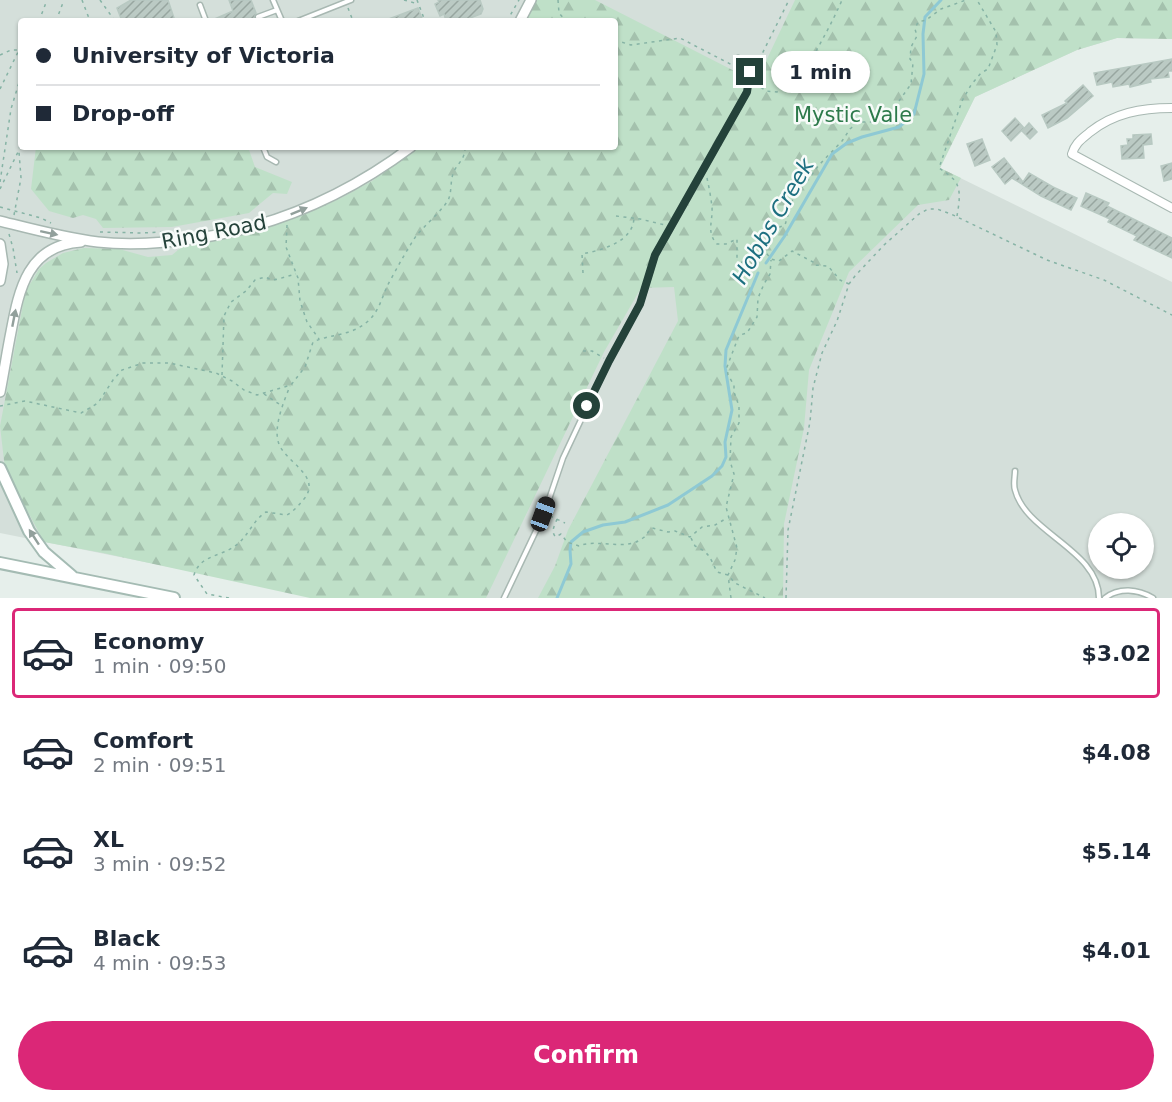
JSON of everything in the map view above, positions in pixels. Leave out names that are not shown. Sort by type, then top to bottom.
[{"type":"main road","points":[[0,468],[29,531],[44,552],[75,578]]},
{"type":"main road","points":[[0,563],[174,598]]},
{"type":"main road","points":[[0,572],[18,567]]},
{"type":"street","points":[[522,18],[531,0]]},
{"type":"street","points":[[1172,108],[1123,113],[1104,121],[1075,145],[1072,154],[1172,208]]},
{"type":"street","name":"Ring Road","points":[[0,221],[98,242],[149,243],[190,240],[287,217],[349,188],[407,150]]},
{"type":"street","points":[[0,392],[18,297],[29,271],[40,258],[54,248],[70,243],[98,242]]},
{"type":"street","points":[[0,244],[3,256],[0,281]]},
{"type":"lane","points":[[273,0],[281,18]]},
{"type":"lane","points":[[306,18],[351,0]]},
{"type":"lane","points":[[200,5],[205,18]]},
{"type":"lane","points":[[258,17],[277,10]]},
{"type":"lane","points":[[504,598],[543,514],[563,458],[609,361],[640,304],[655,255],[747,92],[750,72],[738,58]]},
{"type":"lane","points":[[264,150],[267,156],[276,162]]},
{"type":"lane","points":[[1015,471],[1014,489],[1020,502],[1031,516],[1079,558],[1093,575],[1099,598]]},
{"type":"lane","points":[[1105,598],[1114,591],[1128,590],[1153,598]]},
{"type":"path","points":[[40,18],[47,0]]},
{"type":"path","points":[[57,18],[64,0]]},
{"type":"path","points":[[82,0],[89,18]]},
{"type":"path","points":[[100,0],[113,18]]},
{"type":"path","points":[[404,0],[419,4]]},
{"type":"path","points":[[417,0],[424,18]]},
{"type":"path","points":[[509,18],[519,0]]},
{"type":"path","points":[[558,0],[559,13],[563,18]]},
{"type":"path","points":[[749,78],[789,0]]},
{"type":"path","points":[[703,172],[708,182],[712,207],[709,228],[711,238],[717,244],[726,244],[736,239],[737,265],[763,249],[770,243],[775,229],[785,225],[797,185],[805,184],[850,129],[858,122],[874,122],[888,115],[909,88],[914,74],[913,63],[910,59],[911,47],[917,36],[915,25],[941,9],[966,0]]},
{"type":"path","points":[[957,216],[958,187],[952,177],[939,168],[963,101],[971,85],[988,69],[997,45],[996,32],[977,0]]},
{"type":"path","points":[[346,2],[352,18]]},
{"type":"path","points":[[0,56],[11,50],[18,50]]},
{"type":"path","points":[[0,89],[18,54]]},
{"type":"path","points":[[0,182],[11,109],[18,86]]},
{"type":"path","points":[[0,189],[19,150]]},
{"type":"path","points":[[229,598],[207,594],[194,575],[200,562],[234,547],[244,538],[258,517],[266,512],[287,515],[294,511],[309,492],[310,486],[305,476],[297,465],[281,451],[277,438],[282,406],[291,386],[305,368],[313,342],[324,336],[335,337],[359,329],[375,315],[404,255],[423,228],[449,198],[455,168],[463,161],[465,150]]},
{"type":"path","points":[[0,207],[41,218],[55,225]]},
{"type":"path","points":[[786,598],[788,530],[810,422],[813,388],[822,353],[837,321],[849,284],[884,245],[919,214],[928,209],[937,209],[957,216],[1047,260],[1104,280],[1172,315]]},
{"type":"path","points":[[616,216],[671,226]]},
{"type":"path","points":[[287,217],[286,247],[296,274],[303,311],[307,322],[319,339]]},
{"type":"path","points":[[584,273],[582,254],[623,240],[634,224],[634,218]]},
{"type":"path","points":[[92,231],[142,233],[184,230]]},
{"type":"path","points":[[763,249],[771,259],[779,261],[792,251],[813,262],[814,265],[828,266],[840,280],[849,284]]},
{"type":"path","points":[[731,598],[728,575],[735,560],[737,548],[726,507],[734,474],[729,461],[730,446],[740,414],[738,399],[727,367],[738,338],[747,333],[757,317],[758,298],[770,274],[771,259]]},
{"type":"path","points":[[222,375],[224,316],[231,302],[246,291],[255,280],[265,277],[272,280],[279,279],[296,274]]},
{"type":"path","points":[[583,351],[592,351],[609,361]]},
{"type":"path","points":[[0,406],[25,401],[81,414],[98,403],[122,370],[143,363],[169,363],[222,375],[244,390],[257,395],[291,386]]},
{"type":"path","points":[[264,394],[282,406]]},
{"type":"path","points":[[543,514],[565,523]]},
{"type":"path","points":[[690,537],[702,527],[715,525],[728,518]]},
{"type":"path","points":[[557,519],[553,534],[556,537],[561,534],[569,542],[579,546],[589,543],[624,546],[642,539],[652,528],[668,532],[675,531],[690,537],[695,546],[703,549],[712,560],[717,572],[728,575],[735,583],[765,598]]},
{"type":"shaded area","points":[[0,0],[1172,0],[1172,39],[1117,38],[1077,50],[975,97],[940,168],[1172,282],[1172,598],[324,598],[0,533]]},
{"type":"green space","name":"Mystic Vale","points":[[537,0],[595,0],[756,82],[795,0],[1172,0],[1172,39],[1117,38],[1077,50],[975,97],[940,168],[961,178],[949,200],[918,205],[849,272],[809,370],[804,428],[784,524],[783,598],[538,598],[555,566],[568,530],[678,321],[674,287],[641,288],[604,352],[486,598],[310,598],[44,542],[5,469],[0,426],[24,299],[39,269],[63,253],[84,248],[119,249],[148,257],[172,255],[183,246],[251,233],[301,216],[341,198],[372,181],[415,150],[618,150],[618,18],[527,18]]},
{"type":"green space","points":[[36,150],[249,150],[255,167],[292,182],[287,194],[273,193],[249,213],[172,227],[103,228],[96,219],[83,215],[73,218],[49,211],[31,189]]},
{"type":"building","points":[[131,0],[168,0],[174,18],[121,18],[117,8]]},
{"type":"building","points":[[229,0],[251,0],[256,13],[254,18],[217,18],[233,11]]},
{"type":"building","points":[[438,0],[480,0],[483,9],[481,14],[470,18],[445,18],[444,14],[440,16],[435,4],[439,2]]},
{"type":"building","points":[[418,8],[422,18],[391,18]]},
{"type":"building","points":[[1172,59],[1172,71],[1168,71],[1169,77],[1150,79],[1151,82],[1130,87],[1129,84],[1113,87],[1112,82],[1097,85],[1094,73]]},
{"type":"building","points":[[1083,85],[1093,96],[1067,118],[1048,128],[1042,115],[1067,103],[1065,101]]},
{"type":"building","points":[[1015,118],[1024,128],[1011,141],[1002,131]]},
{"type":"building","points":[[1029,123],[1037,132],[1030,139],[1022,131]]},
{"type":"building","points":[[1151,134],[1152,144],[1143,145],[1144,158],[1122,159],[1121,146],[1128,145],[1127,139],[1133,139],[1133,135]]},
{"type":"building","points":[[982,139],[990,160],[975,166],[967,144]]},
{"type":"building","points":[[1004,158],[1023,182],[1029,173],[1077,198],[1071,210],[1041,196],[1012,178],[1005,184],[992,167]]},
{"type":"building","points":[[1172,163],[1172,179],[1164,181],[1161,166]]},
{"type":"building","points":[[1086,193],[1109,203],[1107,206],[1172,238],[1172,258],[1134,240],[1137,236],[1108,222],[1110,219],[1081,206]]},
{"type":"waterway","name":"Hobbs Creek","points":[[766,263],[784,237],[832,154],[847,143],[899,127],[914,114],[924,74],[925,17],[941,0]]},
{"type":"waterway","name":"Hobbs Creek","points":[[557,598],[571,564],[571,542],[583,532],[603,525],[625,522],[668,505],[712,476],[722,466],[726,457],[725,442],[732,410],[725,366],[726,350],[758,273]]},
{"type":"route","points":[[587,406],[640,304],[655,255],[747,92],[750,72]]}]
